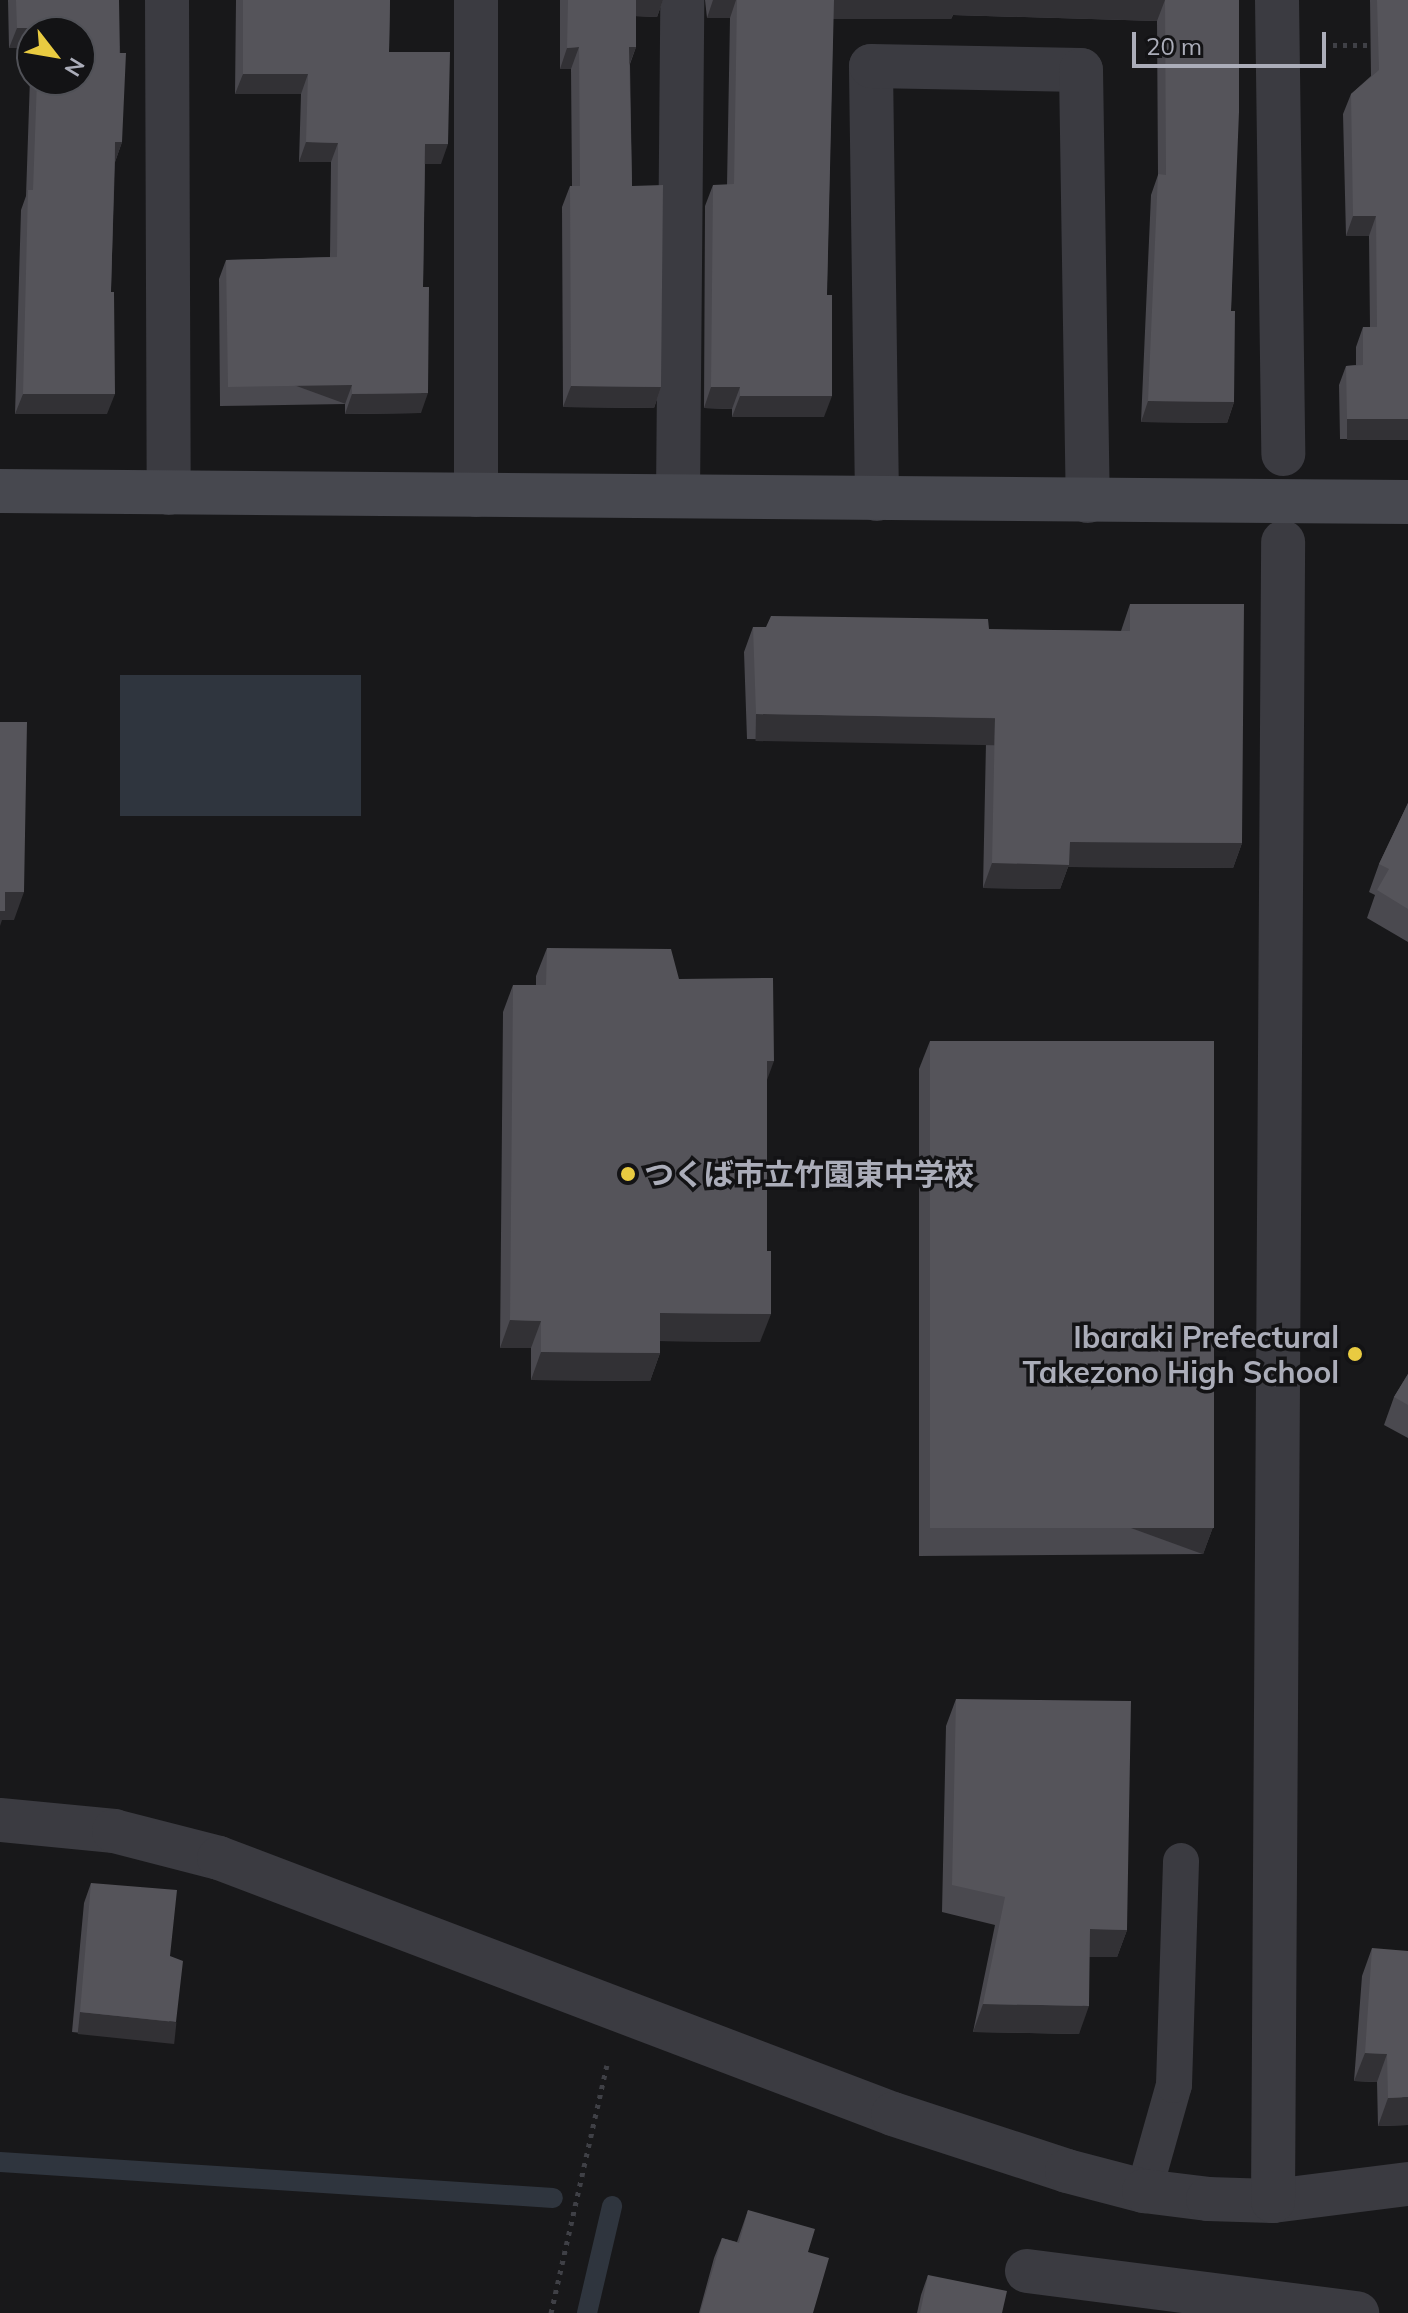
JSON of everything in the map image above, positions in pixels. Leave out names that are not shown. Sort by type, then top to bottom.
[{"type":"street","points":[[167,0],[169,493]]},
{"type":"street","points":[[476,0],[476,495]]},
{"type":"street","points":[[678,496],[682,0]]},
{"type":"street","points":[[1277,0],[1283,454]]},
{"type":"street","points":[[877,499],[871,66],[1081,70],[1088,501]]},
{"type":"street","points":[[0,491],[1408,502]]},
{"type":"street","points":[[1273,2201],[1283,542]]},
{"type":"street","points":[[0,1820],[114,1831],[219,1858],[893,2114],[1067,2171],[1144,2191],[1208,2199],[1273,2201],[1408,2184]]},
{"type":"street","points":[[1027,2271],[1357,2313]]},
{"type":"lane","points":[[1144,2191],[1174,2085],[1181,1861]]},
{"type":"path","points":[[1277,46],[1379,45]]},
{"type":"path","points":[[551,2313],[619,2009]]},
{"type":"shaded area","points":[[120,675],[361,675],[361,816],[120,816]]},
{"type":"building","points":[[16,0],[119,0],[119,53],[126,53],[122,142],[115,142],[111,292],[114,292],[115,394],[23,394],[28,190],[33,190],[36,96],[96,96],[96,16],[17,16]]},
{"type":"building","points":[[243,0],[390,0],[389,52],[450,52],[448,144],[425,144],[423,287],[429,287],[428,393],[352,394],[352,385],[228,387],[226,260],[337,257],[338,143],[306,142],[308,74],[243,74]]},
{"type":"building","points":[[568,0],[636,0],[636,47],[629,47],[632,186],[663,185],[661,387],[571,386],[570,186],[580,186],[579,47],[567,48]]},
{"type":"building","points":[[737,0],[834,0],[827,295],[832,295],[832,396],[740,396],[740,387],[711,387],[713,185],[734,184]]},
{"type":"building","points":[[1165,0],[1239,0],[1239,112],[1231,311],[1235,311],[1234,402],[1148,401],[1158,174],[1166,175]]},
{"type":"building","points":[[1377,0],[1408,0],[1408,419],[1347,419],[1346,366],[1363,365],[1363,327],[1377,327],[1376,216],[1353,216],[1351,94],[1379,70]]},
{"type":"building","points":[[1130,604],[1244,604],[1242,843],[1070,842],[1069,865],[992,863],[995,718],[756,714],[753,627],[766,627],[771,616],[988,619],[989,629],[1130,631]]},
{"type":"building","points":[[0,722],[27,722],[24,892],[5,892],[5,911],[0,911]]},
{"type":"building","points":[[1408,803],[1408,909],[1377,890],[1389,869],[1379,864]]},
{"type":"building","points":[[547,948],[671,949],[679,979],[773,978],[774,1061],[767,1061],[767,1251],[771,1251],[771,1314],[660,1313],[660,1353],[541,1352],[541,1321],[510,1320],[513,985],[546,985]]},
{"type":"building","points":[[930,1041],[1214,1041],[1214,1528],[930,1528]]},
{"type":"building","points":[[1408,1374],[1408,1405],[1394,1397]]},
{"type":"building","points":[[956,1699],[1131,1701],[1127,1930],[1090,1929],[1089,2006],[983,2004],[1005,1897],[952,1885]]},
{"type":"building","points":[[91,1883],[177,1890],[170,1956],[183,1961],[176,2022],[80,2012]]},
{"type":"building","points":[[1372,1948],[1408,1951],[1408,2097],[1388,2098],[1387,2054],[1365,2053]]},
{"type":"building","points":[[748,2210],[815,2229],[808,2252],[829,2258],[813,2313],[700,2313],[722,2238],[739,2243]]},
{"type":"building","points":[[928,2275],[1007,2291],[1002,2313],[920,2313]]},
{"type":"waterway","points":[[0,2162],[553,2198]]},
{"type":"waterway","points":[[587,2313],[612,2206]]},
{"type":"place","name":"つくば市立竹園東中学校","points":[[628,1174]]},
{"type":"place","name":"Ibaraki Prefectural Takezono High School","points":[[1355,1354]]}]
